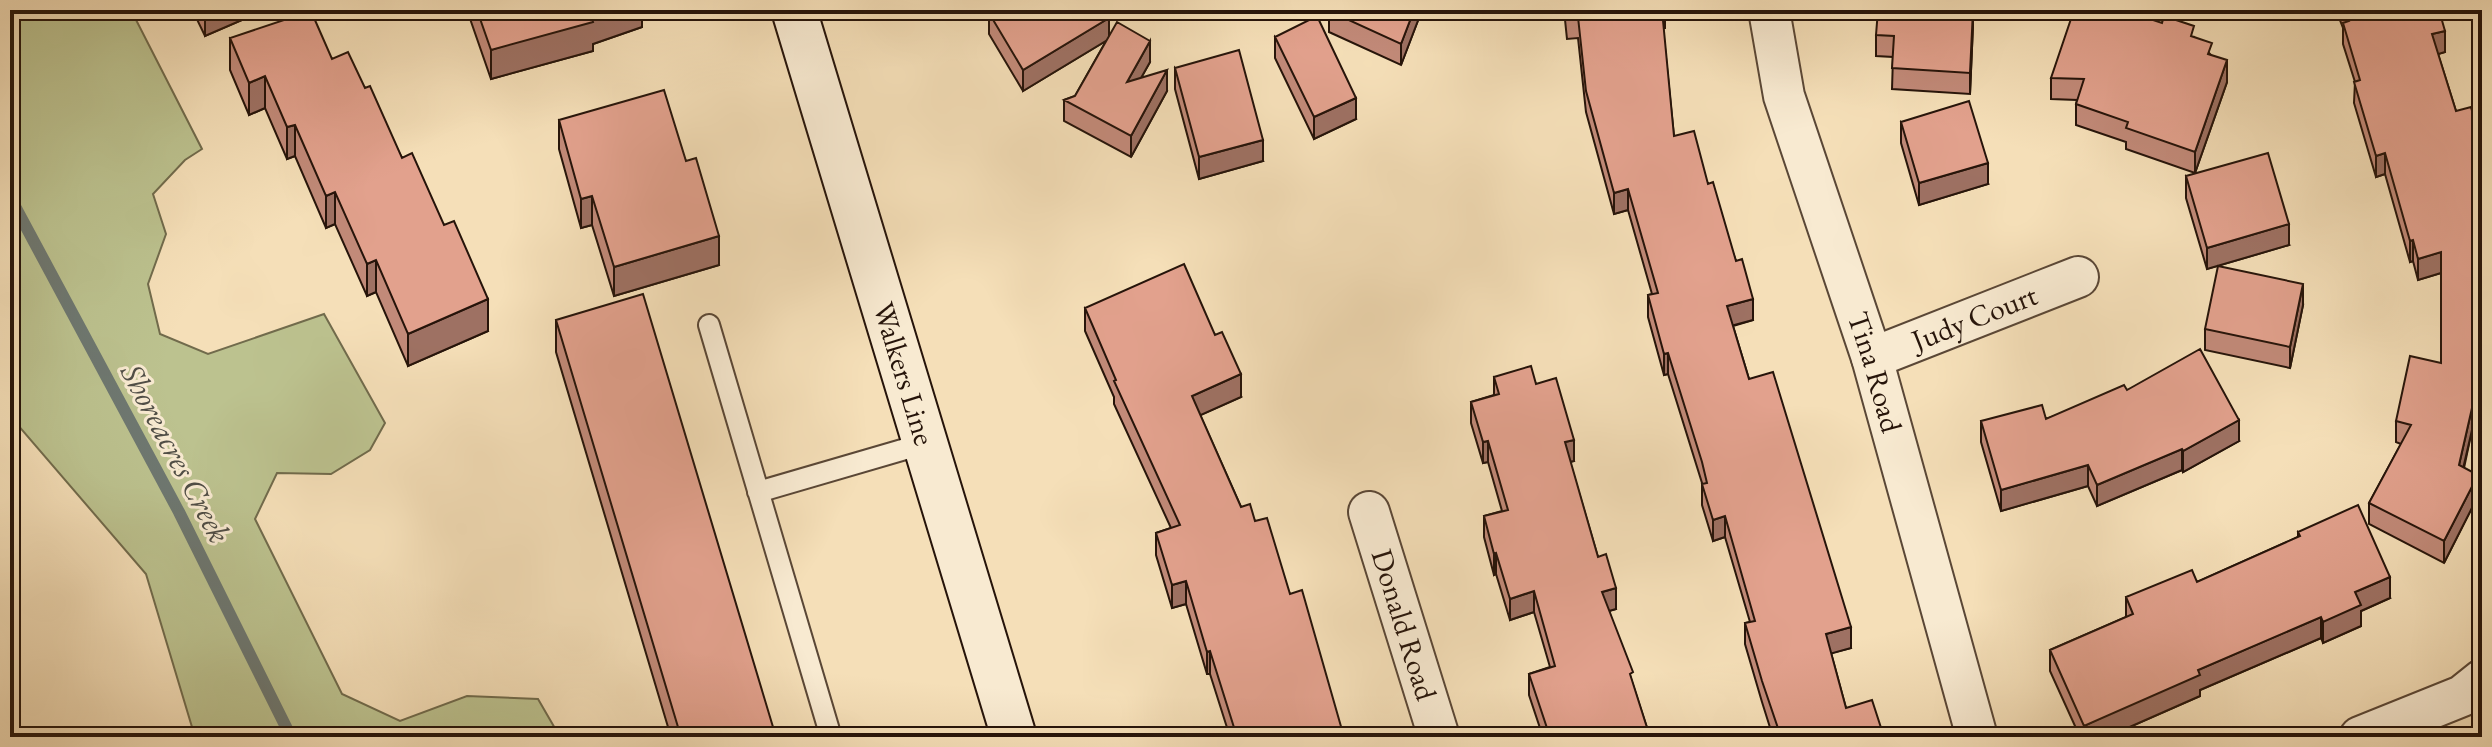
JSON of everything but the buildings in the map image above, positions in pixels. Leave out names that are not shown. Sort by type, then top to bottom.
[{"type":"main road","name":"Walkers Line","points":[[794,10],[1014,737]]},
{"type":"street","name":"Tina Road","points":[[1769,10],[1784,96],[1872,358],[1977,737]]},
{"type":"street","name":"Judy Court","points":[[1872,358],[2078,277]]},
{"type":"street","name":"Donald Road","points":[[1369,512],[1439,737]]},
{"type":"street","points":[[2360,737],[2462,696],[2482,680]]},
{"type":"lane","points":[[709,325],[831,737]]},
{"type":"lane","points":[[758,492],[926,443]]},
{"type":"green space","points":[[10,10],[131,10],[202,149],[185,160],[153,194],[166,234],[148,284],[160,334],[208,354],[324,314],[385,423],[370,450],[331,474],[277,473],[255,519],[342,694],[400,721],[467,696],[538,699],[560,737],[195,737],[146,574],[10,416]]},
{"type":"waterway","name":"Shoreacres Creek","points":[[10,197],[179,512],[291,737]]}]
